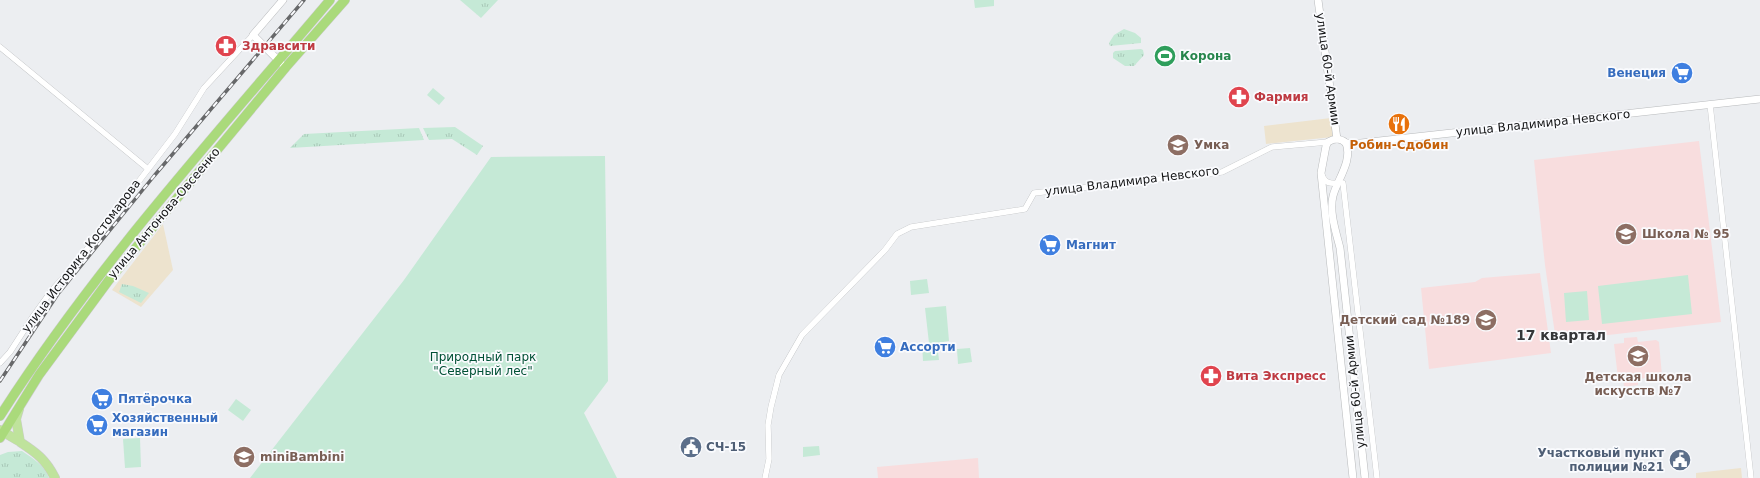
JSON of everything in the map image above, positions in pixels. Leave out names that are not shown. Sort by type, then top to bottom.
[{"type":"highway","name":"улица Антонова-Овсеенко","points":[[1,433],[60,345],[109,280],[282,64],[330,0]]},
{"type":"highway","name":"улица Антонова-Овсеенко","points":[[0,416],[31,368],[101,272],[221,126],[344,0]]},
{"type":"main road","points":[[21,404],[16,419],[20,442],[44,459],[49,465],[55,478]]},
{"type":"main road","points":[[1,433],[17,440]]},
{"type":"street","name":"улица Историка Костомарова","points":[[0,364],[10,352],[52,290],[74,266],[148,169],[188,114],[204,88],[283,0]]},
{"type":"street","name":"улица 60-й Армии","points":[[1318,0],[1337,138]]},
{"type":"street","points":[[253,35],[282,64]]},
{"type":"street","name":"улица Историка Костомарова","points":[[0,47],[148,169]]},
{"type":"street","name":"улица Владимира Невского","points":[[1346,143],[1362,143],[1760,99]]},
{"type":"street","points":[[1710,104],[1751,478]]},
{"type":"street","points":[[1337,138],[1346,143]]},
{"type":"street","name":"улица Владимира Невского","points":[[765,478],[769,459],[768,425],[779,375],[802,335],[885,250],[897,234],[911,227],[1025,209],[1034,193],[1222,172],[1272,147],[1328,142],[1337,138]]},
{"type":"street","points":[[1328,142],[1321,173],[1325,181],[1329,183],[1340,183],[1377,478]]},
{"type":"street","name":"улица 60-й Армии","points":[[1346,143],[1348,154],[1340,183],[1333,196],[1332,204],[1340,248],[1365,478]]},
{"type":"street","name":"улица 60-й Армии","points":[[1321,173],[1353,478]]},
{"type":"street","points":[[1351,459],[1362,457]]},
{"type":"shaded area","points":[[1331,118],[1333,137],[1266,144],[1264,126]]},
{"type":"shaded area","name":"Школа № 95","points":[[1699,141],[1721,322],[1556,341],[1545,265],[1534,160]]},
{"type":"shaded area","points":[[163,224],[173,270],[141,307],[112,290]]},
{"type":"shaded area","name":"Детский сад №189","points":[[1540,273],[1551,353],[1429,369],[1421,288],[1475,282],[1482,278]]},
{"type":"shaded area","name":"Детская школа искусств №7","points":[[1637,337],[1638,342],[1656,340],[1659,342],[1662,376],[1638,379],[1638,385],[1624,387],[1623,378],[1618,378],[1614,344],[1624,343],[1624,338]]},
{"type":"shaded area","points":[[978,458],[979,478],[878,478],[877,467]]},
{"type":"shaded area","points":[[1741,468],[1742,478],[1696,478],[1696,473]]},
{"type":"green space","points":[[460,0],[498,0],[481,18]]},
{"type":"green space","points":[[974,0],[994,0],[994,6],[975,8]]},
{"type":"green space","points":[[1124,29],[1135,33],[1141,38],[1141,43],[1110,46],[1109,43],[1114,35]]},
{"type":"green space","points":[[1143,50],[1144,55],[1134,66],[1125,66],[1113,58],[1113,53],[1115,51]]},
{"type":"green space","points":[[433,88],[445,98],[439,105],[427,95]]},
{"type":"green space","points":[[455,127],[483,146],[477,155],[452,139],[429,140],[423,128]]},
{"type":"green space","points":[[419,128],[424,140],[290,148],[304,134]]},
{"type":"green space","name":"Природный парк \"Северный лес\"","points":[[605,156],[608,381],[584,413],[617,478],[250,478],[404,280],[491,157]]},
{"type":"green space","points":[[1688,275],[1692,314],[1602,324],[1598,286]]},
{"type":"green space","points":[[927,279],[929,293],[911,295],[910,281]]},
{"type":"green space","points":[[122,284],[133,286],[149,293],[141,303],[119,292]]},
{"type":"green space","points":[[1587,291],[1589,320],[1566,322],[1564,293]]},
{"type":"green space","points":[[946,306],[949,341],[937,343],[939,360],[923,361],[922,344],[929,343],[925,308]]},
{"type":"green space","points":[[970,348],[972,362],[958,364],[957,349]]},
{"type":"green space","points":[[236,399],[251,410],[243,421],[228,410]]},
{"type":"green space","points":[[140,438],[141,467],[125,468],[123,439]]},
{"type":"green space","points":[[819,446],[820,455],[803,457],[803,447]]},
{"type":"green space","points":[[22,451],[41,466],[49,478],[0,478],[0,455],[8,452]]},
{"type":"railway","points":[[0,381],[58,294],[154,176],[304,0]]},
{"type":"place","name":"Здравсити","points":[[226,46]]},
{"type":"place","name":"Корона","points":[[1165,56]]},
{"type":"place","name":"Венеция","points":[[1682,73]]},
{"type":"place","name":"Фармия","points":[[1239,97]]},
{"type":"place","name":"Робин-Сдобин","points":[[1399,124]]},
{"type":"place","name":"Умка","points":[[1178,145]]},
{"type":"place","name":"Школа № 95","points":[[1626,234]]},
{"type":"place","name":"Магнит","points":[[1050,245]]},
{"type":"place","name":"Детский сад №189","points":[[1486,320]]},
{"type":"place","name":"Ассорти","points":[[885,347]]},
{"type":"place","name":"Детская школа искусств №7","points":[[1638,356]]},
{"type":"place","name":"Вита Экспресс","points":[[1211,376]]},
{"type":"place","name":"Пятёрочка","points":[[102,399]]},
{"type":"place","name":"Хозяйственный магазин","points":[[97,425]]},
{"type":"place","name":"СЧ-15","points":[[691,447]]},
{"type":"place","name":"miniBambini","points":[[244,457]]},
{"type":"place","name":"Участковый пункт полиции №21","points":[[1680,460]]},
{"type":"district","name":"17 квартал","points":[[1561,335]]}]
